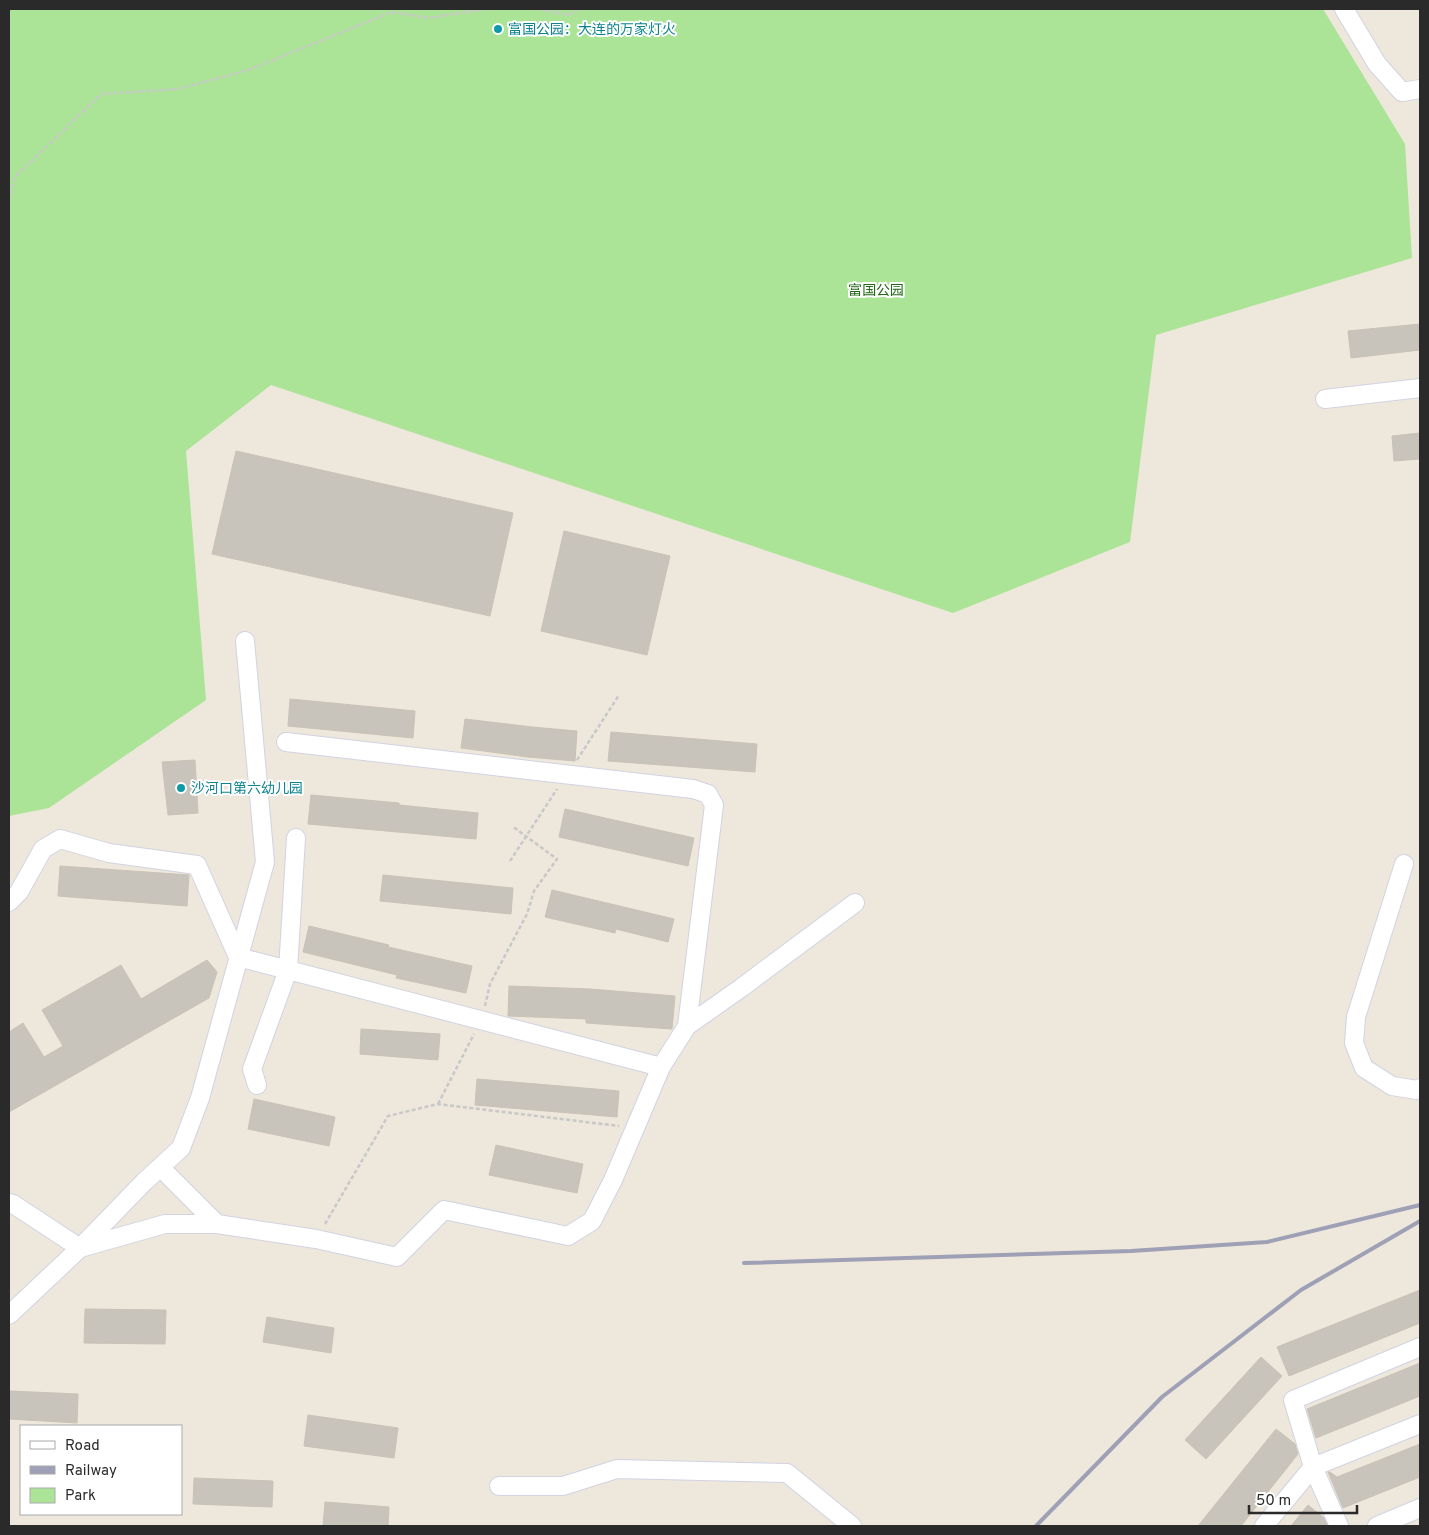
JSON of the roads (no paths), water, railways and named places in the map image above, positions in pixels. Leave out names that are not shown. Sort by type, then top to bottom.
[{"type":"street","points":[[1344,9],[1377,64],[1402,92],[1420,89]]},
{"type":"street","points":[[1325,399],[1420,388]]},
{"type":"street","points":[[9,1315],[181,1148],[200,1098],[265,862],[245,640]]},
{"type":"street","points":[[286,742],[693,789],[708,794],[714,805],[687,1026]]},
{"type":"street","points":[[257,1085],[252,1069],[288,970],[296,838]]},
{"type":"street","points":[[9,902],[19,892],[43,849],[60,839],[109,853],[197,865],[238,957]]},
{"type":"street","points":[[1404,864],[1356,1016],[1354,1043],[1364,1068],[1392,1086],[1417,1090],[1420,1088]]},
{"type":"street","points":[[9,1203],[80,1248],[165,1224],[217,1224],[316,1239],[397,1257],[444,1210],[568,1236],[592,1221],[613,1180],[661,1067],[687,1026],[855,903]]},
{"type":"street","points":[[238,957],[661,1067]]},
{"type":"street","points":[[160,1168],[217,1224]]},
{"type":"street","points":[[1339,1526],[1313,1467],[1293,1400],[1420,1347]]},
{"type":"street","points":[[1264,1526],[1313,1467],[1420,1424]]},
{"type":"street","points":[[499,1486],[563,1486],[617,1469],[787,1473],[852,1526]]},
{"type":"street","points":[[1377,1526],[1420,1508]]},
{"type":"railway","points":[[744,1263],[1131,1251],[1267,1242],[1420,1205]]},
{"type":"railway","points":[[1036,1526],[1162,1397],[1301,1290],[1420,1221]]},
{"type":"place","name":"富国公园：大连的万家灯火","points":[[498,29]]},
{"type":"place","name":"沙河口第六幼儿园","points":[[181,788]]},
{"type":"park label","name":"富国公园","points":[[876,290]]}]
